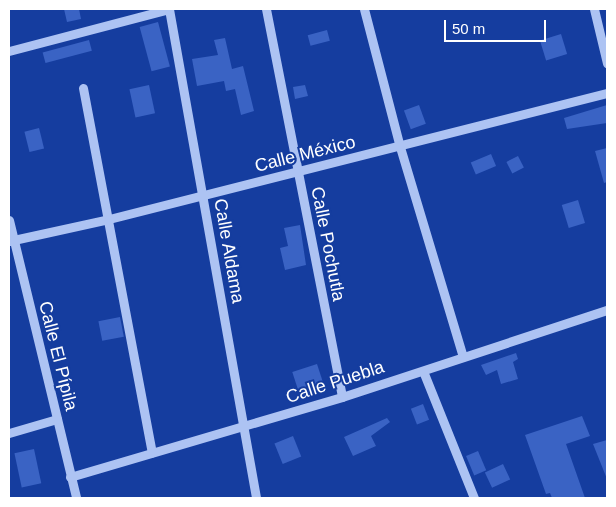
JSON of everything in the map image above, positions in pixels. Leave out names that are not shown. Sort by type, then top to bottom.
[{"type":"street","points":[[9,51],[169,9]]},
{"type":"street","name":"Calle Aldama","points":[[169,9],[203,195],[242,428],[256,498]]},
{"type":"street","name":"Calle Pochutla","points":[[266,9],[342,397]]},
{"type":"street","points":[[364,9],[400,147],[464,357]]},
{"type":"street","points":[[594,9],[607,63]]},
{"type":"street","points":[[83,88],[152,453]]},
{"type":"street","name":"Calle México","points":[[11,241],[109,219],[607,94]]},
{"type":"street","name":"Calle El Pípila","points":[[9,220],[11,241],[76,498]]},
{"type":"street","name":"Calle Puebla","points":[[70,477],[242,428],[342,397],[607,310]]},
{"type":"street","points":[[423,371],[474,498]]},
{"type":"street","points":[[9,433],[56,419]]},
{"type":"building","points":[[64,9],[79,9],[81,19],[67,22]]},
{"type":"building","points":[[158,22],[170,66],[152,71],[140,27]]},
{"type":"building","points":[[327,30],[330,41],[311,46],[308,35]]},
{"type":"building","points":[[561,34],[567,54],[546,61],[540,40]]},
{"type":"building","points":[[225,38],[232,69],[243,66],[254,111],[241,115],[235,89],[226,91],[224,81],[197,86],[192,59],[218,55],[214,40]]},
{"type":"building","points":[[89,40],[92,51],[45,63],[43,52]]},
{"type":"building","points":[[149,85],[155,113],[135,118],[129,89]]},
{"type":"building","points":[[305,85],[308,96],[295,99],[293,87]]},
{"type":"building","points":[[419,105],[426,124],[411,129],[404,110]]},
{"type":"building","points":[[607,105],[607,123],[567,129],[564,118]]},
{"type":"building","points":[[39,128],[44,148],[30,152],[24,132]]},
{"type":"building","points":[[607,148],[607,182],[604,183],[595,151]]},
{"type":"building","points":[[491,154],[496,166],[476,175],[471,163]]},
{"type":"building","points":[[518,156],[524,168],[512,173],[506,162]]},
{"type":"building","points":[[578,200],[585,223],[569,228],[562,205]]},
{"type":"building","points":[[300,225],[306,265],[285,270],[280,248],[288,246],[284,228]]},
{"type":"building","points":[[120,317],[124,337],[102,341],[98,321]]},
{"type":"building","points":[[516,353],[518,359],[513,362],[518,379],[501,384],[497,370],[486,375],[481,365]]},
{"type":"building","points":[[317,364],[323,383],[298,391],[292,372]]},
{"type":"building","points":[[423,404],[429,420],[417,425],[411,409]]},
{"type":"building","points":[[582,416],[590,436],[566,444],[585,498],[552,498],[550,493],[546,494],[525,435]]},
{"type":"building","points":[[387,418],[390,422],[371,436],[376,446],[353,456],[344,437]]},
{"type":"building","points":[[293,436],[301,456],[283,464],[274,443]]},
{"type":"building","points":[[607,440],[607,479],[593,444]]},
{"type":"building","points":[[34,449],[41,483],[22,487],[14,453]]},
{"type":"building","points":[[478,451],[486,470],[474,475],[466,456]]},
{"type":"building","points":[[503,464],[510,479],[492,488],[485,472]]}]
